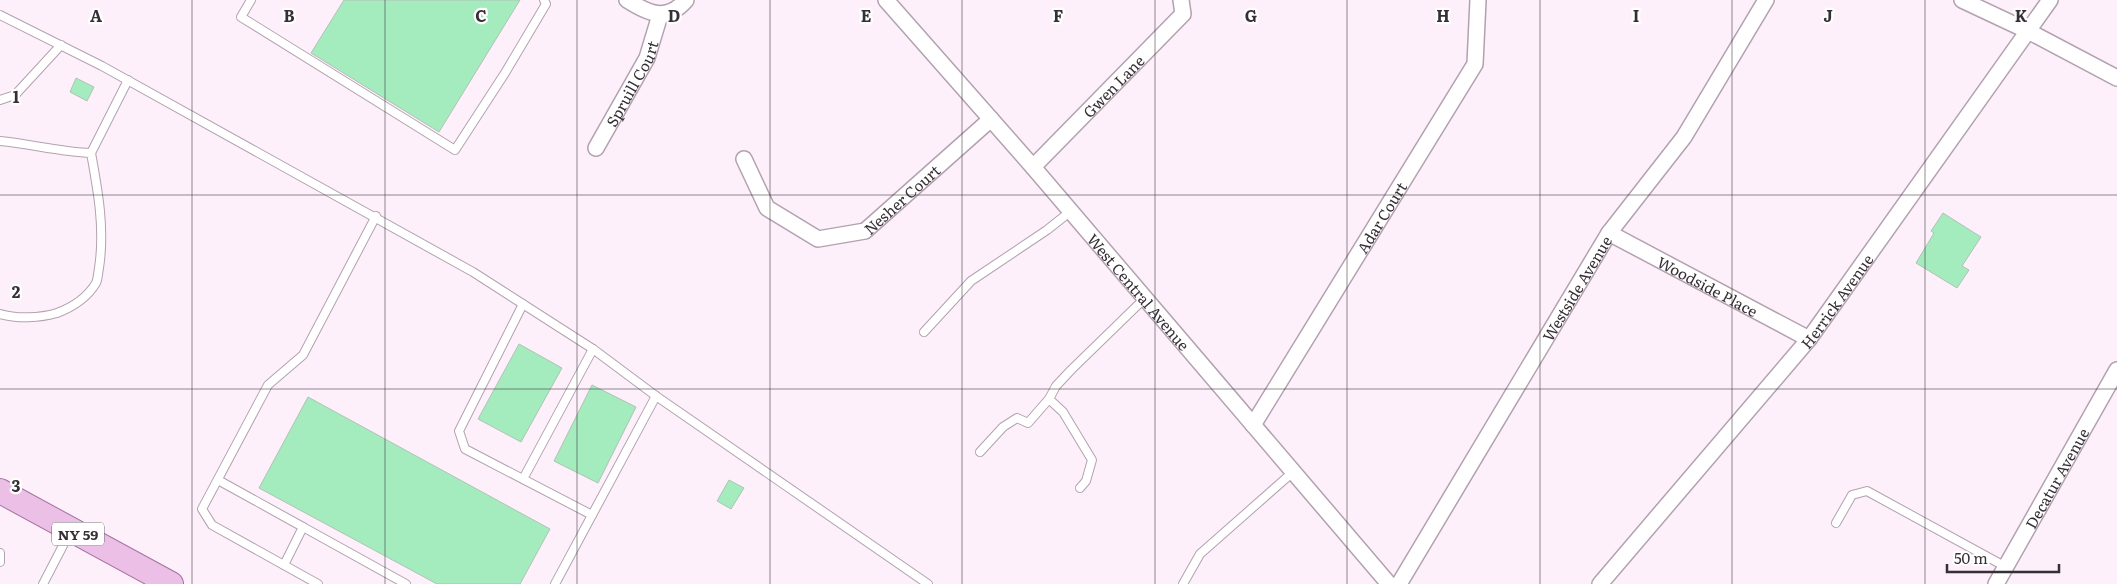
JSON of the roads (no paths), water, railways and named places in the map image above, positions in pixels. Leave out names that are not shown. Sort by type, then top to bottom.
[{"type":"main road","name":"NY 59","points":[[0,491],[160,581]]},
{"type":"street","points":[[627,0],[641,9],[660,15],[679,8],[686,0]]},
{"type":"street","name":"West Central Avenue","points":[[886,0],[1071,211],[1389,584]]},
{"type":"street","name":"Gwen Lane","points":[[1033,167],[1183,14],[1182,0]]},
{"type":"street","name":"Adar Court","points":[[1253,425],[1475,64],[1478,0]]},
{"type":"street","name":"Westside Avenue","points":[[1399,584],[1608,234],[1684,137],[1766,0]]},
{"type":"street","points":[[1962,0],[2028,31],[2117,78]]},
{"type":"street","name":"Herrick Avenue","points":[[1600,584],[1809,339],[2050,0]]},
{"type":"street","name":"Spruill Court","points":[[596,148],[647,58],[660,15]]},
{"type":"street","name":"Nesher Court","points":[[744,160],[767,208],[818,238],[864,231],[991,119]]},
{"type":"street","name":"Woodside Place","points":[[1608,234],[1809,339]]},
{"type":"street","name":"Decatur Avenue","points":[[1996,584],[2117,370]]},
{"type":"lane","points":[[251,0],[241,17],[455,150],[506,73],[546,4],[544,0]]},
{"type":"lane","points":[[0,15],[128,80],[376,216],[473,272],[593,349],[656,396],[928,584]]},
{"type":"lane","points":[[0,100],[15,95],[61,46]]},
{"type":"lane","points":[[0,314],[8,316],[45,316],[68,309],[84,298],[97,282],[101,256],[102,223],[92,153],[128,80]]},
{"type":"lane","points":[[0,141],[30,144],[71,152],[92,153]]},
{"type":"lane","points":[[924,332],[971,281],[1047,230],[1071,211]]},
{"type":"lane","points":[[318,584],[212,525],[202,509],[268,385],[302,355],[376,216]]},
{"type":"lane","points":[[980,452],[1003,426],[1017,418],[1028,423],[1050,399],[1056,386],[1145,298]]},
{"type":"lane","points":[[523,304],[459,431],[465,449],[592,515]]},
{"type":"lane","points":[[523,479],[593,349]]},
{"type":"lane","points":[[555,584],[656,396]]},
{"type":"lane","points":[[1050,399],[1063,412],[1080,437],[1092,460],[1086,480],[1080,488]]},
{"type":"lane","points":[[1183,584],[1200,554],[1293,472]]},
{"type":"lane","points":[[218,480],[406,584]]},
{"type":"lane","points":[[1836,523],[1852,495],[1867,490],[2006,567]]},
{"type":"lane","points":[[284,565],[303,528]]},
{"type":"lane","points":[[43,584],[71,530]]},
{"type":"lane","points":[[0,553],[0,562]]}]
